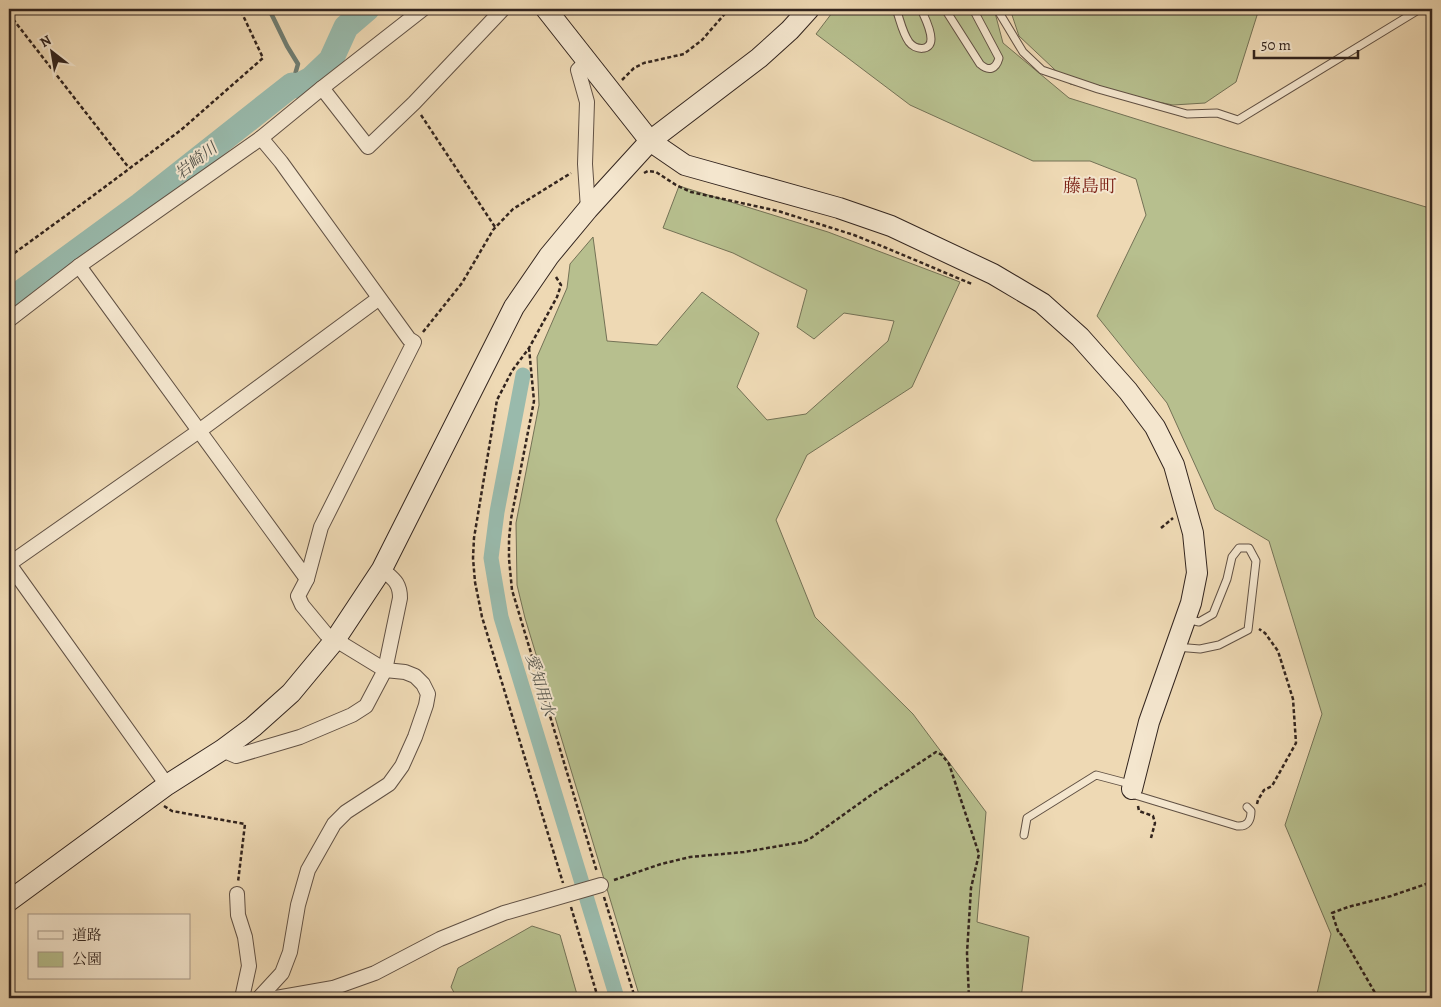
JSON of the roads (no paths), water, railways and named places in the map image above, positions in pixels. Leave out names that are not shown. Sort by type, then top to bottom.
[{"type":"street","points":[[9,320],[79,266],[261,138],[423,9]]},
{"type":"street","points":[[322,88],[368,147],[414,103],[503,9]]},
{"type":"street","points":[[546,9],[650,142],[685,165],[840,208],[890,226],[993,274],[1042,303],[1080,337],[1128,391],[1155,427],[1174,465],[1193,533],[1197,573],[1186,619],[1149,722],[1133,787]]},
{"type":"street","points":[[9,901],[159,791],[222,750],[253,727],[291,693],[335,640],[382,569],[514,307],[549,256],[588,208],[650,142],[759,58],[790,30],[809,9]]},
{"type":"street","points":[[587,61],[578,70],[587,102],[585,164],[588,208]]},
{"type":"street","points":[[259,998],[282,973],[290,952],[298,905],[308,870],[334,824],[346,812],[388,784],[402,766],[415,737],[428,694],[423,684],[415,676],[405,672],[385,670],[326,634],[302,605],[298,596],[308,579],[321,527],[414,342],[409,339],[378,298],[281,162],[261,138]]},
{"type":"street","points":[[79,266],[308,579]]},
{"type":"street","points":[[159,791],[9,564],[199,431],[378,298]]},
{"type":"street","points":[[222,750],[236,756],[300,738],[352,716],[366,706],[385,670],[400,598],[397,582],[382,569]]},
{"type":"street","points":[[276,998],[333,988],[375,973],[440,939],[504,913],[601,885]]},
{"type":"street","points":[[237,894],[238,915],[245,937],[250,966],[242,998]]},
{"type":"lane","points":[[896,9],[909,42],[913,47],[920,49],[930,45],[932,39],[921,9]]},
{"type":"lane","points":[[945,9],[980,64],[984,68],[994,67],[998,64],[999,58],[973,9]]},
{"type":"lane","points":[[997,9],[1023,52],[1042,70],[1098,89],[1186,114],[1217,113],[1238,120],[1420,9]]},
{"type":"lane","points":[[1176,647],[1200,650],[1219,645],[1248,630],[1256,561],[1249,548],[1239,548],[1232,557],[1228,579],[1213,614],[1199,622],[1186,619]]},
{"type":"lane","points":[[1024,835],[1028,818],[1096,775],[1133,787],[1135,795],[1237,826],[1248,824],[1251,818],[1251,811],[1247,806]]},
{"type":"waterway","name":"愛知用水","points":[[269,9],[298,64],[292,85]]},
{"type":"waterway","name":"岩崎川","points":[[9,301],[140,205],[292,85],[298,86],[311,79],[331,60],[346,27],[367,9]]},
{"type":"waterway","name":"愛知用水","points":[[523,375],[497,512],[491,558],[501,617],[617,998]]},
{"type":"district","name":"藤島町","points":[[1090,186]]}]
